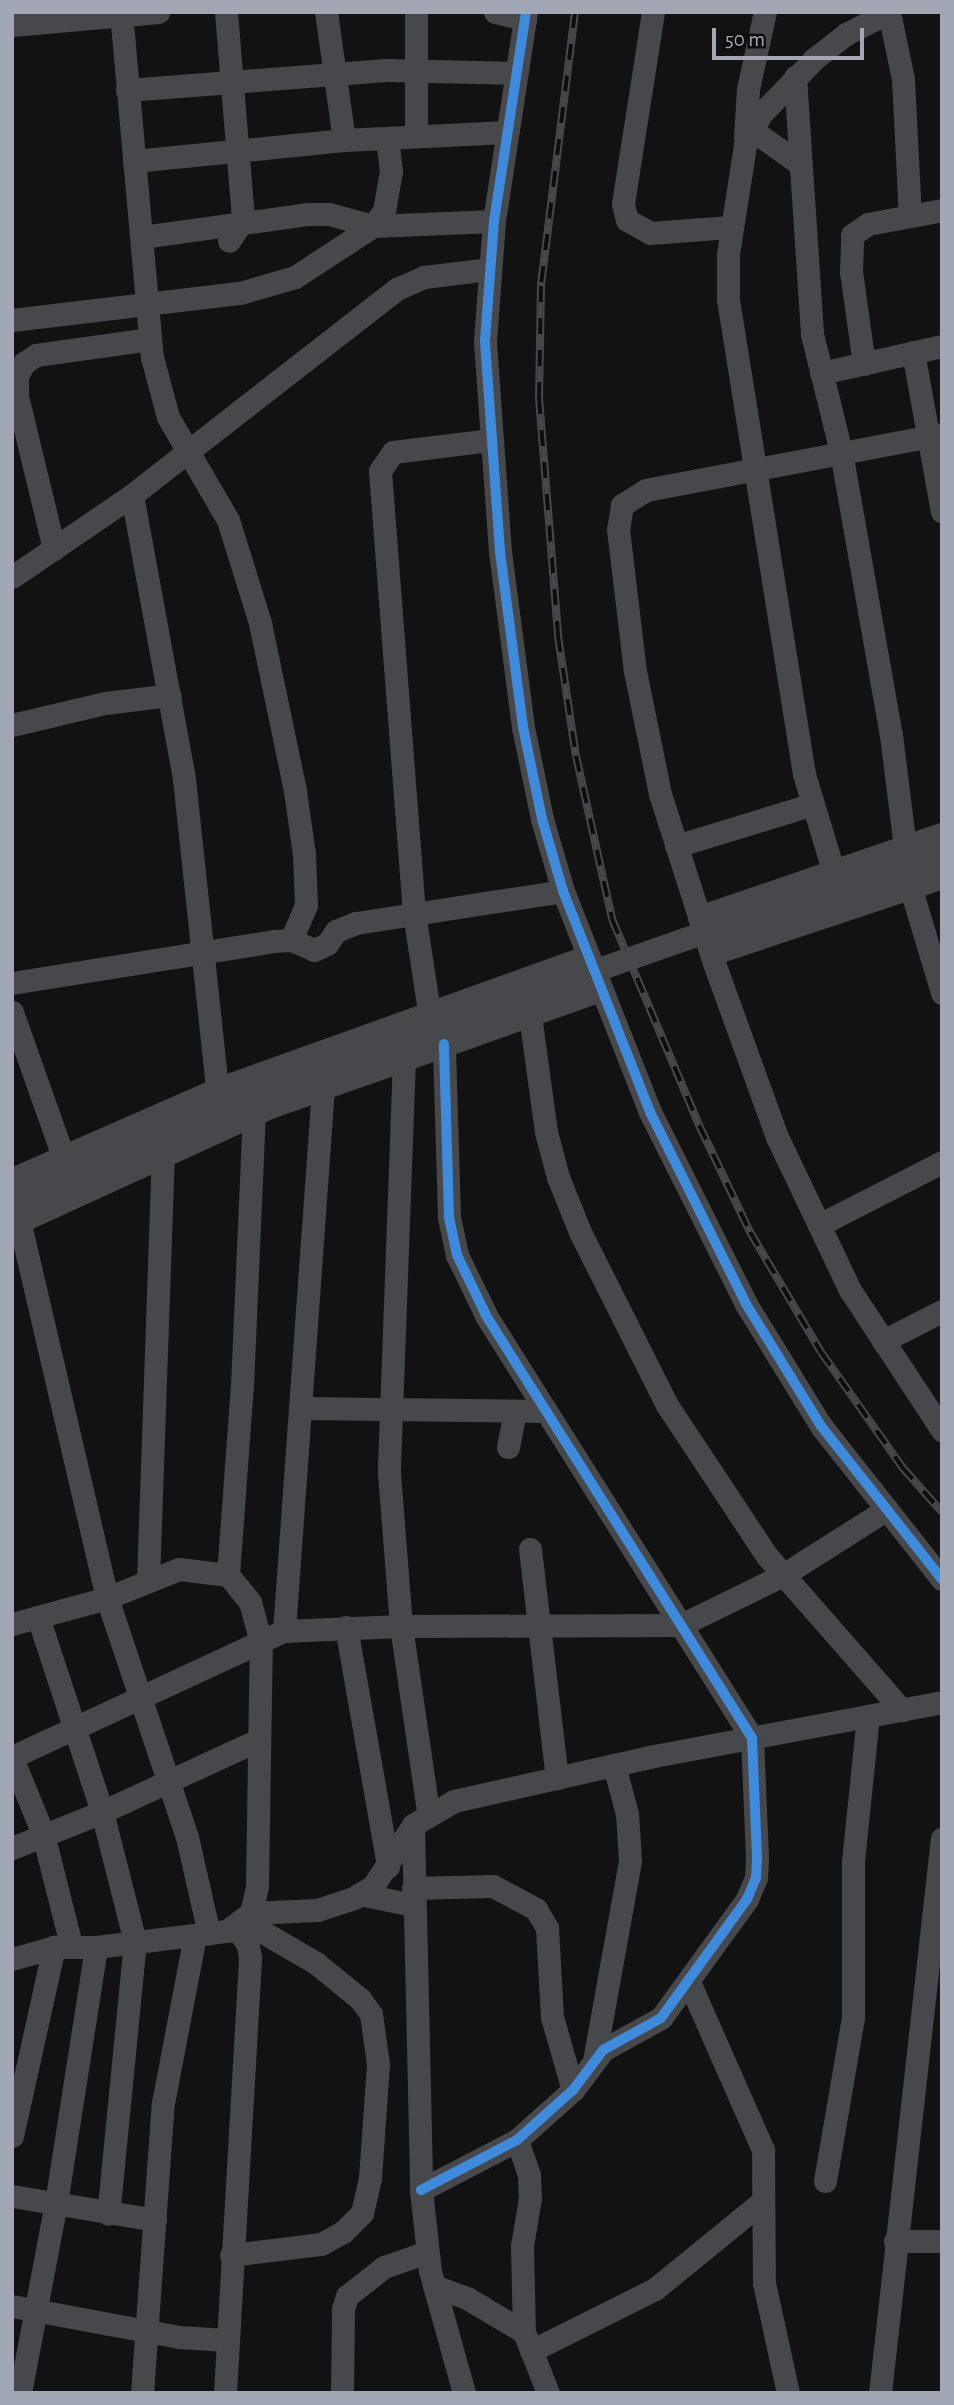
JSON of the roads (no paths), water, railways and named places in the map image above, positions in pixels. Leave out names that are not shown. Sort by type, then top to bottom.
[{"type":"street","points":[[16,21],[158,12]]},
{"type":"street","points":[[226,12],[240,150],[235,232]]},
{"type":"street","points":[[326,12],[344,140]]},
{"type":"street","points":[[416,12],[416,136]]},
{"type":"street","points":[[495,12],[526,16],[494,221],[485,342],[500,552],[523,727],[542,819],[563,891],[650,1112],[746,1304],[821,1426],[942,1578]]},
{"type":"street","points":[[653,12],[625,191],[627,220],[650,233],[730,227]]},
{"type":"street","points":[[765,12],[748,89],[749,137],[730,227],[728,300],[810,804],[833,870]]},
{"type":"street","points":[[749,137],[760,115],[795,77],[846,34],[889,12],[903,79],[910,216]]},
{"type":"street","points":[[121,13],[150,339],[168,417],[187,451],[201,468],[228,520],[260,623],[304,854],[306,905],[291,940]]},
{"type":"street","points":[[127,90],[333,72],[416,69],[515,73]]},
{"type":"street","points":[[795,77],[808,301],[821,373],[841,452],[891,735],[905,847]]},
{"type":"street","points":[[134,161],[344,140],[507,132]]},
{"type":"street","points":[[749,137],[800,164]]},
{"type":"street","points":[[13,318],[268,288],[327,258],[373,226],[384,211],[388,192],[387,138]]},
{"type":"street","points":[[864,364],[851,272],[852,235],[868,224],[942,210]]},
{"type":"street","points":[[142,237],[235,232],[329,214],[373,226],[494,221]]},
{"type":"street","points":[[12,577],[132,495],[397,289],[424,277],[489,269]]},
{"type":"street","points":[[54,549],[22,462],[15,397],[17,376],[24,363],[36,355],[150,339]]},
{"type":"street","points":[[821,373],[942,346]]},
{"type":"street","points":[[912,352],[935,436],[942,510]]},
{"type":"street","points":[[935,436],[646,490],[629,498],[619,515],[635,671],[660,794],[711,954],[777,1137],[850,1290],[942,1430]]},
{"type":"street","points":[[429,1011],[414,913],[380,471],[393,452],[407,448],[492,440]]},
{"type":"street","points":[[132,495],[170,695],[204,952],[217,1088]]},
{"type":"street","points":[[12,725],[104,703],[170,695]]},
{"type":"street","points":[[676,846],[810,804]]},
{"type":"street","points":[[699,917],[942,834]]},
{"type":"street","points":[[15,1217],[213,1111],[357,1055],[684,939],[942,857]]},
{"type":"street","points":[[711,954],[942,877]]},
{"type":"street","points":[[910,886],[942,993]]},
{"type":"street","points":[[12,983],[291,940],[306,948],[320,948],[343,927],[414,913],[563,891]]},
{"type":"street","points":[[12,1179],[217,1088],[587,956]]},
{"type":"street","points":[[15,1217],[254,1114],[404,1058],[600,990]]},
{"type":"street","points":[[12,1012],[63,1156]]},
{"type":"street","points":[[530,1015],[546,1132],[580,1232],[667,1405],[729,1504],[783,1575],[902,1710]]},
{"type":"street","points":[[421,2190],[517,2140],[573,2090],[594,2061],[616,2041],[661,2018],[747,1899],[756,1878],[752,1738],[486,1315],[457,1255],[449,1216],[444,1044]]},
{"type":"street","points":[[404,1058],[400,1256],[389,1473],[401,1626],[421,1819],[413,1897],[421,2190],[427,2252],[434,2286],[464,2393]]},
{"type":"street","points":[[284,1631],[323,1088]]},
{"type":"street","points":[[225,2393],[250,1958],[243,1920],[257,1886],[261,1642],[250,1602],[228,1575],[242,1386],[254,1114]]},
{"type":"street","points":[[148,1581],[163,1155]]},
{"type":"street","points":[[819,1225],[942,1162]]},
{"type":"street","points":[[15,1217],[107,1598],[137,1699],[187,1837],[202,1935],[163,2103],[142,2393]]},
{"type":"street","points":[[883,1341],[942,1311]]},
{"type":"street","points":[[300,1408],[546,1411]]},
{"type":"street","points":[[508,1447],[515,1411]]},
{"type":"street","points":[[12,2136],[63,1946],[43,1834],[12,1758],[284,1631],[401,1626],[681,1625],[783,1575],[887,1509]]},
{"type":"street","points":[[530,1549],[537,1625],[558,1778]]},
{"type":"street","points":[[12,1624],[107,1598],[179,1569],[228,1575]]},
{"type":"street","points":[[38,1616],[73,1730],[102,1812],[135,1941],[108,2214]]},
{"type":"street","points":[[346,1627],[388,1866]]},
{"type":"street","points":[[12,1959],[63,1946],[96,1947],[202,1935],[243,1920],[317,1910],[373,1886],[421,1819],[454,1801],[614,1765],[942,1702]]},
{"type":"street","points":[[825,2181],[853,2017],[853,1861],[868,1716]]},
{"type":"street","points":[[12,1848],[102,1812],[258,1740]]},
{"type":"street","points":[[594,2061],[629,1860],[627,1814],[614,1765]]},
{"type":"street","points":[[880,2393],[942,1838]]},
{"type":"street","points":[[359,1894],[413,1897],[494,1886],[536,1909],[547,1928],[552,2017],[573,2090]]},
{"type":"street","points":[[231,2255],[321,2244],[343,2232],[362,2213],[370,2178],[378,2064],[371,2014],[360,1999],[316,1963],[243,1920]]},
{"type":"street","points":[[20,2393],[56,2203],[96,1947]]},
{"type":"street","points":[[689,1982],[763,2150],[764,2283],[788,2393]]},
{"type":"street","points":[[517,2140],[529,2175],[530,2198],[522,2246],[527,2342],[548,2393]]},
{"type":"street","points":[[12,2196],[155,2220]]},
{"type":"street","points":[[527,2342],[655,2290],[763,2201]]},
{"type":"street","points":[[895,2241],[942,2241]]},
{"type":"street","points":[[342,2393],[343,2309],[348,2296],[384,2267],[427,2252]]},
{"type":"street","points":[[434,2286],[467,2298],[527,2342]]},
{"type":"street","points":[[12,2305],[146,2332],[227,2340]]},
{"type":"railway","points":[[575,12],[541,286],[539,398],[558,636],[576,756],[612,919],[699,1125],[750,1232],[821,1352],[902,1467],[942,1512]]}]
